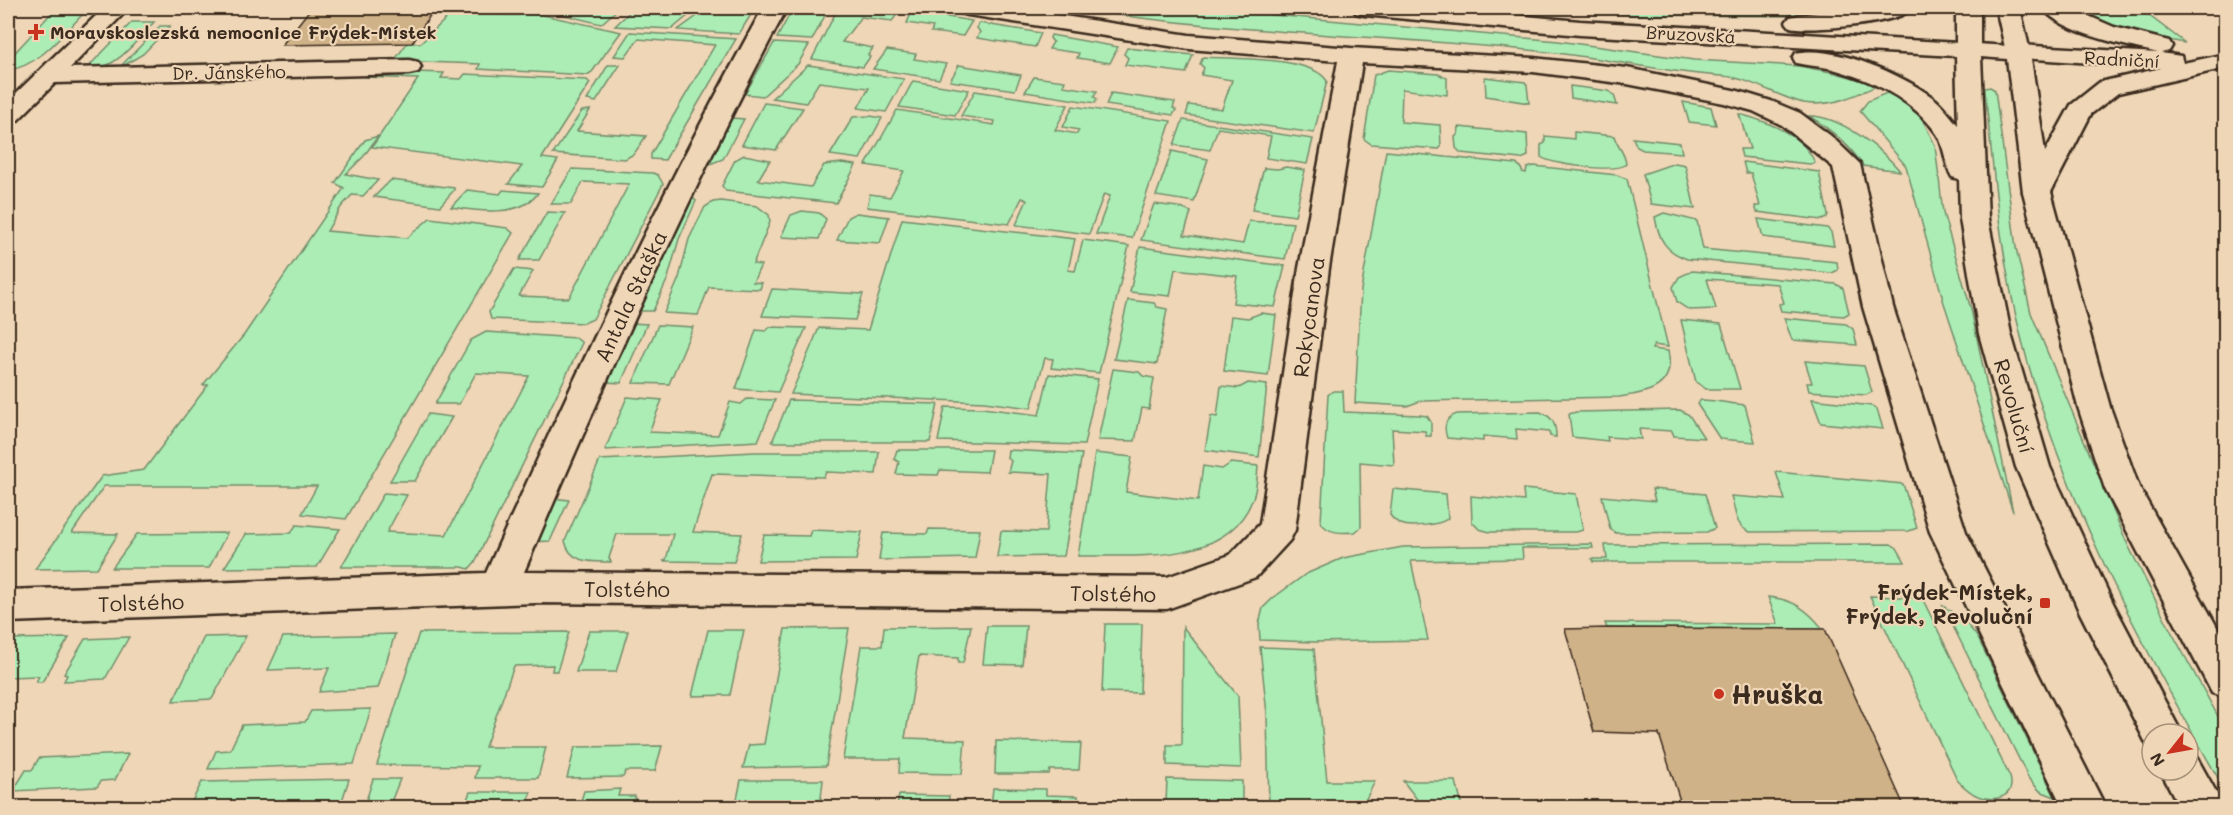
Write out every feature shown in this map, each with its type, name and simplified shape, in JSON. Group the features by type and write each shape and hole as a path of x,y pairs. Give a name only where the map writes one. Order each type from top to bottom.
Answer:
{"street":[{"path":"8,115 117,8"},
{"name":"Antala Staška","path":"498,589 614,329 689,172 775,8"},
{"path":"968,8 1189,42 1351,55 1533,65 1627,76 1729,96 1762,106 1791,119 1822,142 1846,164 1878,307 1948,532 2085,807"},
{"name":"Bruzovská","path":"1364,8 1580,28 2018,52"},
{"path":"1580,28 1827,22 1882,14 1900,8"},
{"name":"Revoluční","path":"1968,8 1974,219 1995,333 2033,467 2098,611 2156,722"},
{"path":"2008,8 2026,98 2037,192 2094,407 2122,489 2226,681"},
{"path":"2055,8 2071,20 2105,33 2224,61"},
{"path":"1580,28 1836,62 1891,82 1928,106 1952,134 1974,219"},
{"name":"Radniční","path":"2018,52 2175,62 2224,61"},
{"name":"Rokycanova","path":"1243,566 1277,530 1314,268 1351,55"},
{"path":"2037,192 2080,110 2109,87 2224,61"},
{"name":"Dr. Jánského","path":"49,76 409,67"},
{"name":"Tolstého","path":"8,606 547,588 1167,594 1243,566"},
{"path":"2188,782 2204,807"}],"green space":[{"path":"56,8 89,8 42,55 20,67 8,70 8,60"},
{"path":"457,8 471,8 465,14 519,15 525,11 621,32 592,72 587,75 478,69 480,64 394,61 407,43 421,43"},
{"path":"557,8 619,8 601,24 552,12"},
{"path":"634,8 696,9 672,29 615,26"},
{"path":"713,8 755,8 739,34 678,30 704,11"},
{"path":"793,8 829,8 812,40 777,38"},
{"path":"838,8 901,9 892,21 861,17 842,42 873,48 863,67 812,59"},
{"path":"1072,8 1199,8 1558,41 1694,60 1799,66 1879,85 1843,100 1814,104 1804,103 1733,78 1570,55 1488,46 1250,29 1131,17"},
{"path":"1538,8 1881,8 1861,13 1826,16 1634,15"},
{"path":"2066,8 2139,8 2185,43 2113,30"},
{"path":"911,11 972,21 963,36 931,32 933,27 907,23 910,16 907,13"},
{"path":"132,22 154,22 118,59 101,68 91,69 91,64"},
{"path":"979,23 1041,33 1035,47 977,38 980,32 977,28"},
{"path":"160,26 170,26 143,54 118,69"},
{"path":"630,32 736,39 665,160 651,159 651,154 715,45 638,39 625,57 614,56"},
{"path":"1051,35 1118,47 1110,63 1077,58 1079,53 1049,49 1053,42"},
{"path":"774,43 809,45 798,64 763,96 745,94"},
{"path":"1127,48 1193,55 1186,73 1125,65 1128,58 1124,54"},
{"path":"887,50 916,54 914,59 946,64 939,79 873,69"},
{"path":"1203,57 1270,60 1305,67 1319,73 1327,81 1314,133 1186,115 1189,105 1222,109 1232,80 1201,75 1204,68 1200,64"},
{"path":"608,65 620,65 596,102 587,100"},
{"path":"808,65 904,79 886,112 858,108 869,88 819,82 806,103 772,98"},
{"path":"959,65 1021,75 1015,90 950,81"},
{"path":"1388,70 1438,74 1447,78 1447,95 1402,89 1401,122 1440,125 1441,147 1439,149 1371,144 1364,139 1374,75"},
{"path":"444,73 441,78 461,79 465,74 587,80 590,83 542,158 558,160 542,187 508,184 522,166 372,147 418,79 366,77 371,74"},
{"path":"1034,77 1065,81 1063,86 1097,91 1094,97 1097,99 1095,103 1025,92"},
{"path":"1485,77 1525,82 1529,103 1486,96"},
{"path":"913,81 969,90 955,115 899,107"},
{"path":"1570,86 1609,91 1614,95 1617,105 1571,98"},
{"path":"1990,87 1995,90 2016,248 2031,313 2126,541 2171,631 2225,729 2225,790 2200,746 2200,722 2186,722 2131,619 2076,501 2053,441 2016,316 2005,260 1985,88"},
{"path":"975,91 1068,105 1055,130 1077,134 1079,130 1063,127 1073,106 1171,121 1132,238 1096,234 1110,196 1104,194 1089,234 1016,225 1027,200 1022,198 1009,224 867,207 870,194 890,197 904,171 866,165 897,110 994,125 995,121 961,116"},
{"path":"1889,92 1906,101 1919,113 1935,145 1943,213 1971,309 2013,512 1944,303 1906,166 1860,111 1868,101"},
{"path":"1111,93 1175,102 1173,108 1176,110 1173,115 1106,105"},
{"path":"1683,102 1711,107 1716,125 1689,122"},
{"path":"764,103 803,108 776,150 742,145"},
{"path":"590,110 577,131 646,136 634,154 625,159 553,154 582,111"},
{"path":"1739,114 1772,125 1793,137 1810,153 1815,163 1742,157 1740,149 1750,149"},
{"path":"1809,116 1821,117 1846,127 1871,144 1900,171 1863,166 1839,138"},
{"path":"853,117 882,118 860,159 830,155"},
{"path":"731,118 744,119 723,159 707,165"},
{"path":"1183,120 1313,139 1307,164 1266,158 1271,136 1218,128 1210,150 1174,145"},
{"path":"1459,127 1527,134 1528,156 1521,159 1461,153 1456,148 1455,137 1458,135"},
{"path":"1574,132 1614,136 1626,164 1610,168 1584,167 1558,163 1541,157 1541,145 1545,143 1545,136 1574,139"},
{"path":"378,136 364,156 346,174 378,180 363,196 352,195 341,207 327,231 407,238 430,218 507,228 513,233 346,519 302,514 317,486 104,486 72,533 118,534 97,568 35,569 102,476 144,470 208,385 203,385 244,335 344,188 335,183 365,140"},
{"path":"1633,138 1680,143 1682,153 1643,150 1637,147"},
{"path":"1172,151 1208,159 1194,202 1156,196"},
{"path":"1386,151 1516,164 1521,167 1522,172 1526,173 1527,168 1534,166 1617,175 1627,179 1668,347 1654,345 1652,349 1668,351 1668,373 1664,381 1649,390 1619,397 1420,401 1407,406 1355,403 1361,290"},
{"path":"744,155 770,160 758,180 811,187 824,165 842,163 856,165 836,203 726,191 722,186 735,160"},
{"path":"1743,162 1819,172 1827,218 1822,220 1757,212 1755,206 1760,206 1751,173 1746,173"},
{"path":"1675,163 1685,165 1695,209 1651,204 1643,174"},
{"path":"1286,167 1305,170 1295,216 1252,210 1264,168"},
{"path":"572,169 653,173 658,175 663,184 593,319 584,323 491,319 489,312 514,269 533,271 519,296 569,298 629,184 583,182 571,204 551,204"},
{"path":"391,180 454,188 454,190 440,206 374,197"},
{"path":"467,190 500,194 503,190 538,193 521,206 498,211 451,207"},
{"path":"691,196 696,201 679,239 668,278 653,311 637,311"},
{"path":"713,202 757,206 769,215 770,222 753,264 761,265 753,282 762,283 760,289 709,287 698,315 664,313 679,278 689,239 705,207"},
{"path":"1154,204 1178,207 1191,212 1184,235 1243,244 1249,221 1293,223 1285,259 1141,240"},
{"path":"802,211 819,213 826,219 819,239 781,237 791,215"},
{"path":"547,212 565,213 539,260 519,260"},
{"path":"856,213 889,217 880,243 837,240 848,217"},
{"path":"1664,213 1697,221 1703,249 1837,262 1838,270 1832,273 1687,259 1668,248 1661,238 1655,217"},
{"path":"902,219 1075,239 1068,270 1075,271 1083,240 1129,246 1099,373 1051,368 1053,359 1045,358 1031,408 984,402 791,394 819,328 868,330"},
{"path":"1758,219 1827,228 1831,232 1834,246 1763,237"},
{"path":"1140,247 1285,266 1275,307 1233,303 1237,276 1175,269 1170,296 1130,292"},
{"path":"1692,271 1836,284 1843,288 1849,313 1844,316 1781,311 1779,304 1784,303 1778,284 1707,279 1716,309 1689,310 1677,302 1673,287 1679,277"},
{"path":"772,289 863,294 855,320 762,316"},
{"path":"1128,300 1154,303 1157,307 1167,309 1157,364 1114,359"},
{"path":"1261,313 1276,315 1268,376 1224,371 1231,316 1248,318"},
{"path":"1784,318 1846,324 1853,329 1857,345 1792,340"},
{"path":"1681,320 1721,324 1740,389 1706,389 1696,382"},
{"path":"631,323 647,324 621,383 605,382"},
{"path":"658,325 693,327 669,384 633,383"},
{"path":"770,327 806,328 778,392 736,389 756,330 766,331"},
{"path":"486,332 576,338 582,343 475,562 469,569 462,567 341,567 384,493 407,495 387,532 446,535 529,376 476,373 459,404 435,404 471,340"},
{"path":"1805,361 1864,366 1872,392 1866,395 1809,391 1807,383 1812,383"},
{"path":"1113,369 1139,372 1143,376 1154,378 1149,409 1142,408 1135,441 1098,440"},
{"path":"1049,374 1098,379 1084,445 938,441 945,407 982,408 1039,415"},
{"path":"1248,383 1267,385 1259,457 1205,450 1211,416 1217,417 1221,386 1239,388"},
{"path":"1333,391 1343,391 1344,412 1419,415 1427,416 1431,422 1431,436 1426,436 1425,431 1392,429 1394,465 1360,462 1361,527 1355,532 1331,531 1321,522 1328,395"},
{"path":"627,397 662,400 649,432 718,435 730,402 741,404 747,399 775,400 758,441 605,450"},
{"path":"1812,399 1872,406 1877,409 1883,429 1821,423"},
{"path":"789,400 938,404 930,442 772,442"},
{"path":"1701,400 1745,405 1755,442 1720,439 1697,404"},
{"path":"1680,410 1689,415 1704,438 1674,436 1672,431 1639,429 1641,439 1607,437 1608,441 1572,437 1569,414 1576,412"},
{"path":"1540,412 1553,422 1556,437 1550,436 1549,432 1516,429 1517,439 1483,436 1483,441 1447,438 1445,426 1448,420 1457,414"},
{"path":"428,414 452,417 415,481 390,481"},
{"path":"897,450 991,450 987,472 940,470 938,475 896,474 899,462 894,459"},
{"path":"1008,450 1082,454 1064,556 997,557 1001,531 1046,532 1051,474 1008,472 1011,461 1007,458"},
{"path":"755,452 879,452 876,474 826,472 824,477 712,474 693,532 742,534 734,562 663,561 666,560 673,534 617,534 609,558 611,562 583,560 577,558 568,549 565,541 600,460"},
{"path":"1095,453 1132,457 1126,492 1198,501 1203,466 1222,469 1231,463 1258,466 1253,498 1241,520 1224,536 1202,546 1152,555 1078,556"},
{"path":"1776,472 1903,484 1917,528 1909,531 1750,532 1738,522 1731,496 1785,500"},
{"path":"1393,489 1446,494 1448,518 1426,525 1411,526 1399,523 1390,515"},
{"path":"1523,489 1576,494 1583,530 1576,532 1490,532 1479,529 1472,522 1471,496 1524,501"},
{"path":"1652,489 1705,494 1715,528 1707,532 1616,533 1610,529 1602,496 1655,501"},
{"path":"551,498 569,500 550,541 532,542"},
{"path":"296,525 340,529 317,567 224,568 246,534 291,533"},
{"path":"929,529 980,530 975,558 879,560 883,533 927,534"},
{"path":"811,530 862,532 856,560 758,561 764,535 809,536"},
{"path":"227,533 209,568 112,568 137,534"},
{"path":"1592,544 1593,548 1522,548 1523,559 1411,561 1428,640 1313,642 1260,640 1259,624 1263,608 1273,598 1306,574 1343,558 1403,547"},
{"path":"1891,544 1897,548 1905,562 1593,562 1592,559 1607,559 1605,545"},
{"path":"1870,596 1922,598 2010,777 2010,790 2007,794 1997,798 1984,798 1972,793 1958,781"},
{"path":"1768,597 1785,600 1799,607 1812,616 1823,629 1607,628 1605,623 1778,624"},
{"path":"1943,606 1964,620 1978,638 2055,797 2040,791 2029,779"},
{"path":"1105,624 1142,624 1140,693 1102,692"},
{"path":"971,626 963,663 958,663 958,658 919,656 905,738 965,740 962,774 899,773 900,759 843,759 861,646 882,646 884,627"},
{"path":"987,626 1026,626 1022,665 983,664"},
{"path":"1183,627 1238,696 1241,768 1167,765 1167,745 1182,745"},
{"path":"849,628 826,766 743,768 749,745 764,744 785,629"},
{"path":"708,630 744,630 730,695 692,696"},
{"path":"589,631 628,631 616,672 576,672"},
{"path":"569,632 557,671 552,671 553,665 514,666 485,747 546,747 538,778 475,778 478,766 377,765 419,633"},
{"path":"395,634 378,688 319,692 329,668 268,670 283,637"},
{"path":"246,636 212,699 173,701 204,637"},
{"path":"129,637 105,679 64,681 67,675 64,674 85,639"},
{"path":"69,638 42,682 36,682 39,676 8,677 8,639"},
{"path":"1260,647 1314,649 1327,781 1375,781 1362,807 1269,807 1267,714"},
{"path":"371,709 354,764 208,769 216,751 230,750 242,725 305,722 311,711"},
{"path":"996,741 1081,743 1079,770 1050,770 1049,774 995,774"},
{"path":"662,746 655,771 626,771 623,777 567,778 575,747"},
{"path":"128,754 115,780 101,781 97,787 13,791 26,770 32,770 39,758"},
{"path":"349,779 340,807 189,807 202,782"},
{"path":"373,779 400,779 389,807 364,807"},
{"path":"1167,779 1242,781 1242,807 1174,807 1173,804 1166,804"},
{"path":"741,780 823,780 820,807 743,807 743,805 736,804"},
{"path":"1403,781 1456,781 1462,807 1423,807"},
{"path":"993,788 1046,789 1046,795 1078,796 1078,807 991,807"},
{"path":"620,789 618,796 635,796 635,800 648,800 646,807 579,807 584,791"},
{"path":"470,792 531,792 525,807 464,807"},
{"path":"899,795 949,796 948,807 897,807"}],"building":[{"path":"311,8 435,8 412,43 282,45"},
{"name":"Hruška","path":"1565,629 1825,629 1904,806 1682,807 1659,734 1594,732"}],"place":[{"name":"Moravskoslezská nemocnice Frýdek-Místek","path":"36,32"},
{"name":"Frýdek-Místek, Frýdek, Revoluční","path":"2045,603"},
{"name":"Hruška","path":"1719,694"}]}
